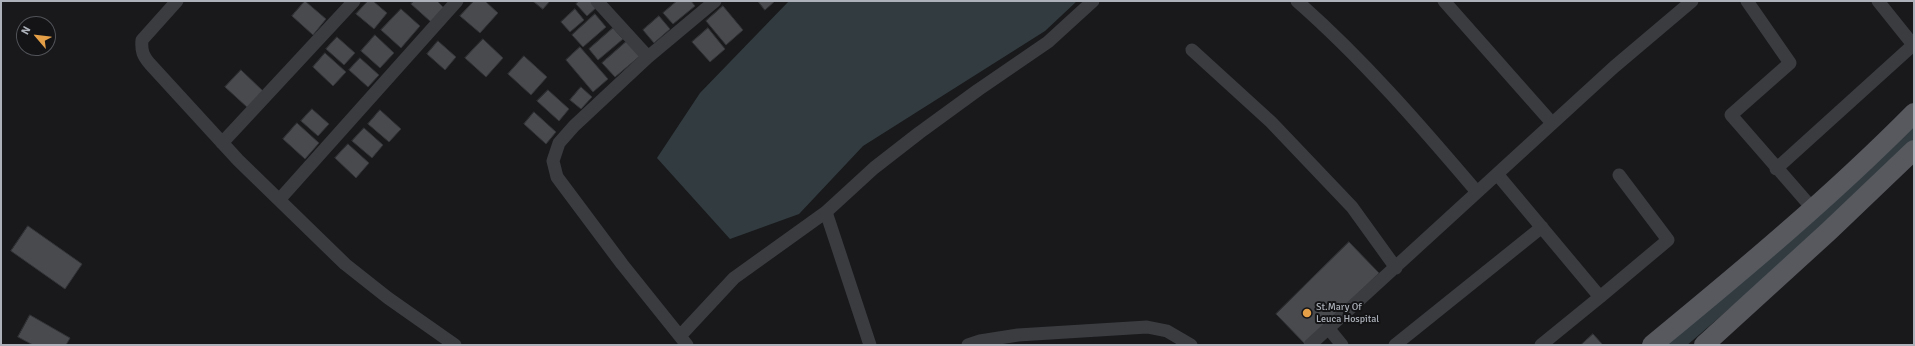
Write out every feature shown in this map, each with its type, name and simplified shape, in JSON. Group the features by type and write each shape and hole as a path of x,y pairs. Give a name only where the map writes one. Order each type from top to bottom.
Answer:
{"main road":[{"path":"1652,345 1743,270 1881,146 1914,113"},
{"path":"1704,345 1829,231 1914,150"}],"street":[{"path":"177,1 142,40 141,49 143,56 222,142 345,264 388,298 455,345"},
{"path":"222,142 354,1"},
{"path":"279,200 457,1"},
{"path":"597,1 648,57"},
{"path":"715,1 648,57 574,126 559,143 553,161 557,177 622,264 683,341 734,278 826,212 874,168 978,90 1048,42 1093,1"},
{"path":"1297,1 1332,32 1396,98 1477,192"},
{"path":"1444,1 1552,123"},
{"path":"1310,345 1330,329 1614,67 1692,1"},
{"path":"1747,1 1790,63 1731,115 1776,169 1812,208"},
{"path":"1776,169 1914,46 1878,1"},
{"path":"1192,50 1271,122 1347,202 1396,268"},
{"path":"1497,174 1600,297"},
{"path":"1541,345 1668,240 1619,175"},
{"path":"826,212 870,345"},
{"path":"1395,345 1542,227"},
{"path":"968,345 980,340 1020,340 1147,327 1167,331 1191,345"},
{"path":"1330,329 1342,345"}],"shaded area":[{"path":"789,1 1077,1 1045,31 863,146 799,214 730,239 657,158 700,93"}],"building":[{"path":"305,1 326,19 313,35 292,16"},
{"path":"368,1 373,1 387,13 374,29 356,14"},
{"path":"414,1 437,1 444,8 431,22 411,4"},
{"path":"474,1 485,1 498,13 480,33 460,16"},
{"path":"533,1 550,1 543,9"},
{"path":"579,1 591,1 597,7 587,16 576,4"},
{"path":"677,1 691,1 695,6 673,24 663,13"},
{"path":"758,1 775,1 765,10"},
{"path":"723,6 743,30 726,45 706,21"},
{"path":"401,9 420,26 401,48 381,30"},
{"path":"575,9 584,20 570,32 561,22"},
{"path":"595,14 606,27 583,47 572,35"},
{"path":"659,16 670,29 654,43 643,30"},
{"path":"613,28 623,39 598,60 589,49"},
{"path":"708,28 725,49 710,62 692,42"},
{"path":"375,35 394,53 380,68 361,51"},
{"path":"337,37 355,53 344,65 326,49"},
{"path":"483,39 503,58 486,77 465,58"},
{"path":"438,41 456,57 445,70 427,54"},
{"path":"627,41 640,56 615,77 602,63"},
{"path":"580,47 608,79 593,92 566,60"},
{"path":"325,53 346,72 333,86 313,67"},
{"path":"524,56 547,77 531,95 508,74"},
{"path":"360,58 379,75 368,87 349,70"},
{"path":"241,70 263,91 248,108 225,87"},
{"path":"581,87 592,97 581,109 570,100"},
{"path":"548,90 569,109 559,121 537,101"},
{"path":"312,109 329,124 318,136 301,121"},
{"path":"380,110 401,129 389,142 368,124"},
{"path":"534,112 556,132 546,144 524,124"},
{"path":"297,123 319,143 305,159 283,139"},
{"path":"364,128 383,145 372,158 352,141"},
{"path":"348,144 369,163 356,178 335,158"},
{"path":"28,226 82,264 65,289 11,251"},
{"path":"1349,242 1379,273 1306,345 1276,314"},
{"path":"30,315 70,338 66,345 33,345 18,337"},
{"path":"1593,334 1603,345 1581,345"}],"waterway":[{"path":"1675,345 1849,195 1914,131"}],"place":[{"name":"St.Mary Of Leuca Hospital","path":"1307,313"}]}
